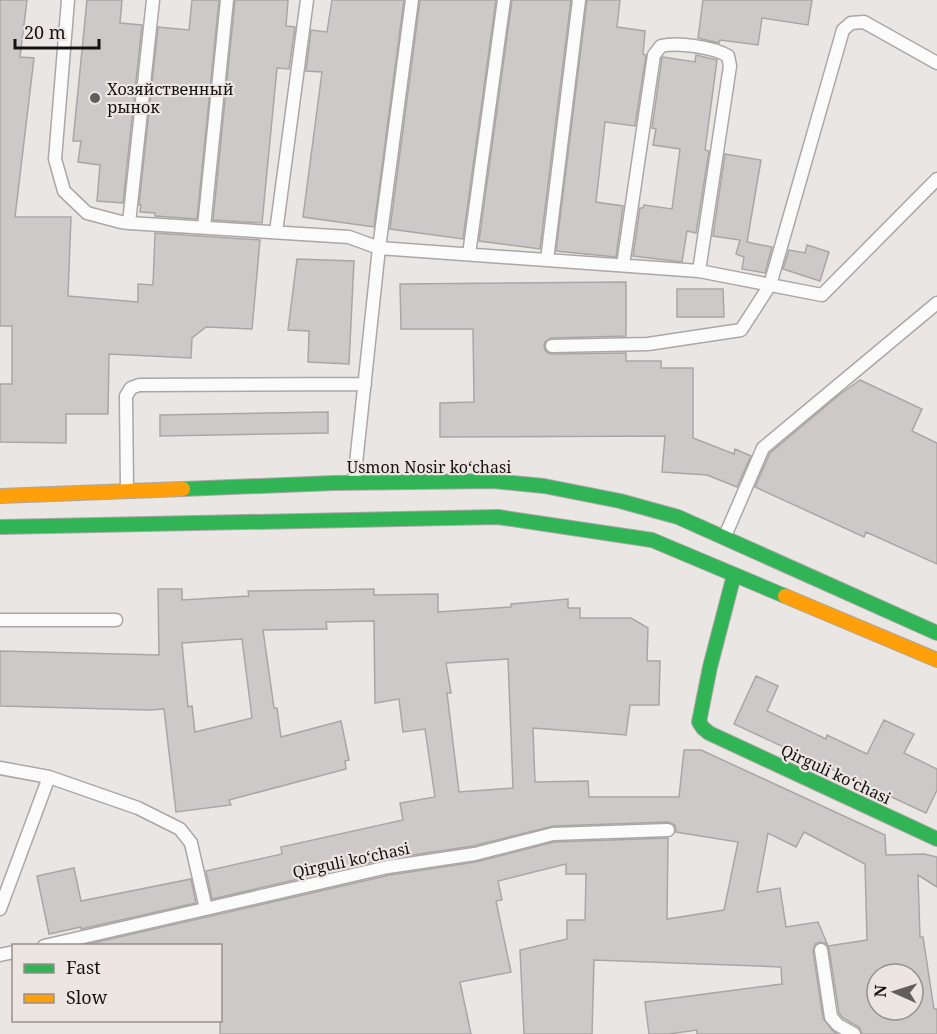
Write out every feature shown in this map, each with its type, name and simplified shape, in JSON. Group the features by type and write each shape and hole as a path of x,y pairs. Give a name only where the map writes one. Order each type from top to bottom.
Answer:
{"main road":[{"name":"Usmon Nosir ko‘chasi","path":"0,496 354,483 493,481 544,486 620,501 678,517 937,633"},
{"path":"0,527 498,517 652,540 937,660"},
{"name":"Qirguli koʻchasi","path":"734,575 710,666 699,722 702,728 937,839"}],"lane":[{"path":"68,0 55,159 64,191 87,213 121,222 349,237 379,248 699,271 822,295 937,179"},
{"path":"129,223 153,0"},
{"path":"204,227 227,0"},
{"path":"276,232 307,0"},
{"path":"354,483 379,248 412,0"},
{"path":"469,254 504,0"},
{"path":"547,260 579,0"},
{"path":"552,346 648,344 741,330 770,285 843,30 851,23 864,22 937,63"},
{"path":"623,265 654,55 661,46 673,43 719,51 728,56 730,66 699,271"},
{"path":"724,538 763,448 937,303"},
{"path":"126,491 126,396 131,388 139,385 365,384"},
{"path":"0,620 116,620"},
{"path":"0,768 49,777 138,808 180,829 191,843 206,909"},
{"path":"0,909 49,777"},
{"name":"Qirguli koʻchasi","path":"48,944 388,867 475,854 553,834 668,830"},
{"path":"821,950 831,1017 838,1025 854,1034"}],"building":[{"path":"0,0 27,0 20,57 34,58 15,217 71,217 68,296 138,302 138,284 153,285 155,233 260,240 252,329 206,327 192,338 191,358 109,354 108,414 66,414 66,443 0,442 0,384 12,384 12,326 0,326"},
{"path":"87,0 122,0 120,23 142,25 123,203 97,201 100,165 78,162 81,141 73,141"},
{"path":"192,0 219,0 197,219 155,216 155,213 140,212 141,205 139,205 158,27 189,30"},
{"path":"235,0 288,0 286,26 295,27 289,69 277,68 262,223 213,220"},
{"path":"332,0 404,0 374,227 303,217 322,72 306,71 311,30 327,32"},
{"path":"420,0 496,0 463,239 390,229"},
{"path":"512,0 571,0 540,249 479,241"},
{"path":"587,0 620,0 617,27 645,31 643,54 646,55 635,126 605,122 596,202 623,206 616,257 556,251"},
{"path":"703,0 812,0 808,25 762,18 758,45 720,40 719,43 698,38"},
{"path":"696,55 717,60 705,150 709,151 696,233 687,231 682,262 633,256 640,208 644,205 672,209 680,149 653,145 656,129 652,128 662,58 695,62"},
{"path":"725,154 761,160 747,242 772,247 765,273 742,269 744,257 736,254 740,240 713,236"},
{"path":"807,245 829,252 820,281 783,269 789,250 805,253"},
{"path":"297,259 354,261 349,364 308,362 309,331 288,330"},
{"path":"626,282 626,336 551,338 545,342 545,350 552,354 626,353 626,361 661,361 661,368 693,368 693,438 734,454 735,449 751,456 737,487 707,475 662,472 665,436 440,437 440,403 474,402 473,329 401,329 400,284"},
{"path":"677,289 723,289 724,317 677,317"},
{"path":"860,380 922,409 912,431 937,443 937,564 866,532 864,537 755,487 770,453"},
{"path":"328,412 328,433 160,436 160,415"},
{"path":"158,589 182,589 182,600 249,596 248,591 374,589 374,595 438,594 438,612 511,607 511,604 568,599 568,608 580,608 580,618 631,618 648,628 647,661 660,661 659,705 630,705 626,735 533,728 535,782 588,781 589,797 679,797 684,750 701,750 885,835 886,855 924,854 937,857 937,887 918,875 920,937 923,937 934,1009 937,1009 937,1034 862,1034 859,1027 843,1018 839,1013 829,949 827,944 820,942 815,944 813,951 823,1018 837,1034 697,1034 697,1030 649,1034 645,1002 782,984 781,967 594,960 592,1034 524,1034 520,950 567,939 567,920 585,920 586,874 566,874 566,864 498,881 502,900 496,901 511,972 460,982 471,1034 220,1034 222,944 88,944 390,875 476,862 554,842 668,838 667,919 724,910 738,842 676,832 675,825 668,822 553,826 473,846 386,859 212,899 206,871 282,854 281,847 403,820 400,803 435,797 425,729 403,732 399,699 375,703 374,621 326,622 327,629 263,630 274,708 277,708 281,737 341,721 349,760 345,761 346,769 229,800 231,805 176,812 164,709 0,706 0,651 159,655","holes":["242,639 252,718 195,732 192,706 188,707 182,643","508,659 513,788 459,792 447,693 451,693 446,663","804,832 865,864 867,940 828,946 818,922 786,927 780,888 757,892 768,833 796,847"]},
{"path":"756,676 778,686 767,711 826,739 827,735 867,754 884,720 914,734 904,753 937,769 937,790 926,813 734,724"},
{"path":"74,868 81,901 191,879 196,903 49,934 37,876"}],"traffic: fast":[{"path":"183,489 334,483 493,481 544,486 620,501 678,517 937,633"},
{"path":"0,527 498,517 652,540 785,596"},
{"path":"734,575 710,667 699,722 703,728 709,733 937,839"}],"traffic: slow":[{"path":"0,496 183,489"},
{"path":"785,596 937,660"}],"place":[{"name":"Хозяйственный рынок","path":"95,98"}]}
